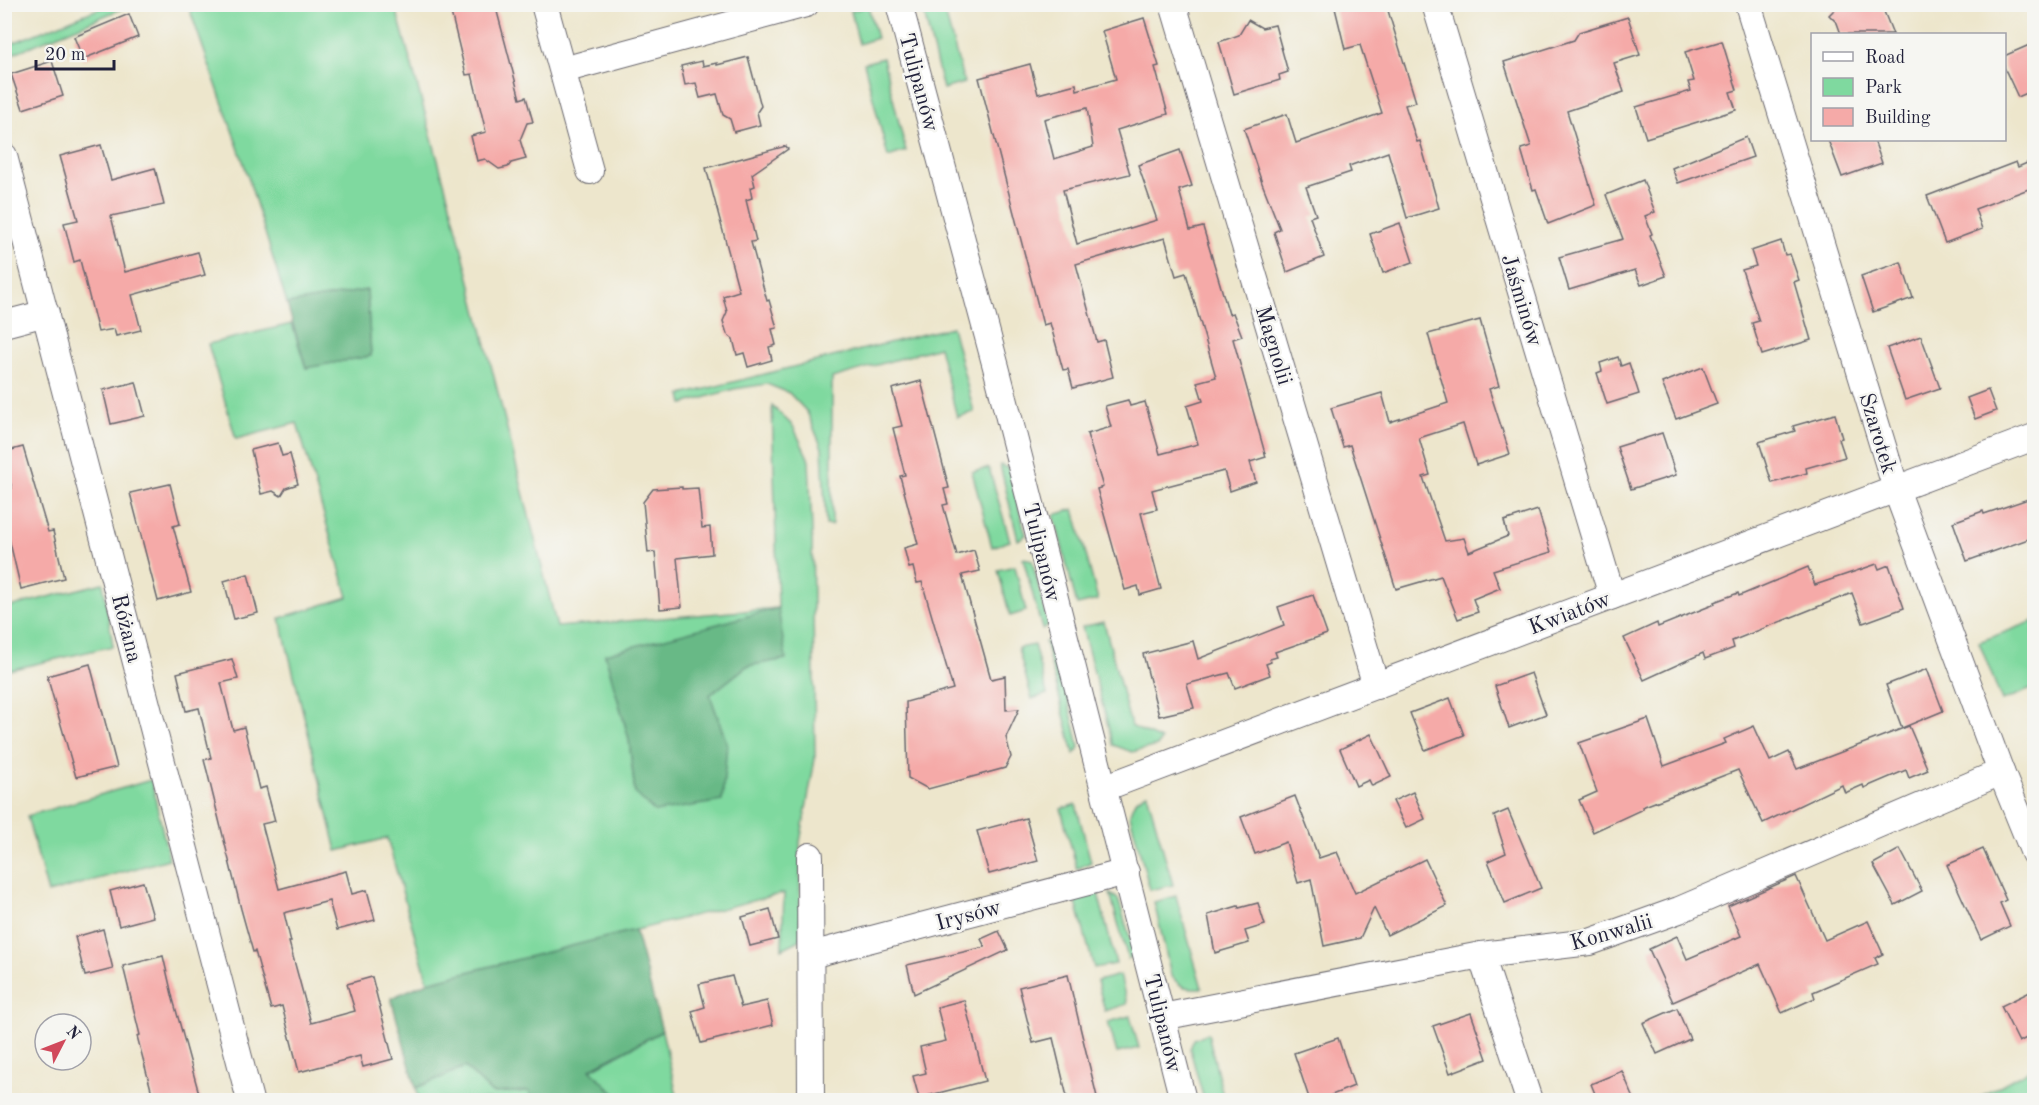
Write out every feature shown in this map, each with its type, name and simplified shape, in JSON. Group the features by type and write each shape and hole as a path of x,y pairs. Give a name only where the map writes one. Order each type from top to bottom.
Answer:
{"street":[{"path":"544,4 590,171"},
{"path":"563,70 806,4"},
{"name":"Tulipanów","path":"899,4 983,315 1183,1101"},
{"name":"Magnolii","path":"1173,4 1376,686"},
{"name":"Jaśminów","path":"1435,4 1612,596"},
{"name":"Szarotek","path":"1748,4 1896,489 2001,772 2034,853"},
{"name":"Różana","path":"4,156 250,1101"},
{"path":"4,324 46,313"},
{"name":"Kwiatów","path":"1104,788 2034,437"},
{"name":"Konwalii","path":"1162,1017 1481,955 1590,942 1679,910 2001,772"},
{"path":"810,855 812,1101"},
{"name":"Irysów","path":"811,955 1126,872"},
{"path":"1481,955 1529,1101"}],"green space":[{"path":"108,5 131,5 5,57 5,46"},
{"path":"188,5 395,5 454,218 557,627 778,608 772,406 793,426 809,460 812,530 815,759 800,842 800,940 782,949 784,893 428,982 387,838 337,851 280,618 348,597 297,423 236,439 208,344 292,324 306,368 371,356 367,291 287,304 244,164","holes":["605,654 786,659 747,666 710,695 727,744 635,793 629,739"]},
{"path":"922,5 943,5 964,83 943,89"},
{"path":"868,6 877,38 859,44 851,11"},
{"path":"883,58 906,151 888,157 864,63"},
{"path":"367,290 371,356 306,368 287,304"},
{"path":"952,327 974,412 957,417 939,347 832,378 832,525 826,525 822,448 807,412 789,393 767,384 734,389 683,404 681,395"},
{"path":"1000,465 1008,468 1026,535 1018,540"},
{"path":"989,468 1010,541 992,547 972,472"},
{"path":"1074,509 1098,600 1077,605 1054,515"},
{"path":"1023,558 1032,560 1048,625 1042,629"},
{"path":"1015,566 1026,611 1010,616 998,570"},
{"path":"103,583 113,646 5,671 5,608"},
{"path":"778,608 786,659 747,666 710,695 727,744 722,801 655,812 635,793 629,739 605,654"},
{"path":"2034,621 2034,688 2002,701 1979,642"},
{"path":"1104,622 1131,726 1161,740 1157,746 1132,752 1113,745 1082,627"},
{"path":"1054,640 1079,746 1074,754 1045,642"},
{"path":"1034,645 1047,694 1032,699 1018,648"},
{"path":"151,780 169,859 48,893 27,816"},
{"path":"1147,793 1173,885 1150,890 1130,815 1135,802"},
{"path":"1076,804 1091,862 1077,869 1061,809"},
{"path":"1098,893 1116,964 1094,968 1075,899"},
{"path":"1110,894 1118,899 1135,954 1128,959"},
{"path":"1176,896 1202,988 1184,987 1171,975 1154,902"},
{"path":"635,930 662,1031 590,1069 621,1100 533,1100 529,1091 492,1093 465,1067 416,1088 391,998 428,982"},
{"path":"1120,975 1127,1004 1105,1011 1097,981"},
{"path":"1130,1016 1139,1048 1117,1053 1108,1022"},
{"path":"662,1031 678,1100 621,1100 590,1070"},
{"path":"1208,1033 1224,1100 1204,1100 1190,1049 1194,1039"},
{"path":"465,1067 492,1093 529,1091 533,1100 419,1100 416,1088"},
{"path":"2034,1067 2034,1100 1980,1100 1978,1098"}],"building":[{"path":"449,4 495,4 520,99 526,97 533,122 527,123 520,140 526,159 511,163 508,167 499,169 485,159 477,161 471,136 486,132 472,74 466,75"},
{"path":"1334,4 1386,4 1416,102 1405,105 1417,142 1420,141 1439,208 1407,218 1388,152 1349,166 1351,172 1306,187 1316,215 1310,217 1324,257 1287,272 1274,232 1280,229 1244,129 1287,114 1296,143 1382,113 1360,45 1345,49"},
{"path":"1840,4 1881,4 1893,33 1841,33 1837,23 1829,15"},
{"path":"129,14 138,37 83,59 74,37"},
{"path":"1628,17 1640,55 1614,63 1624,92 1567,111 1596,205 1548,224 1536,189 1533,190 1521,149 1531,146 1504,62 1574,40 1579,32"},
{"path":"1144,18 1159,66 1155,67 1168,114 1117,130 1130,174 1063,190 1077,244 1157,220 1138,165 1180,150 1192,186 1179,190 1190,230 1203,227 1229,314 1233,313 1242,336 1233,339 1266,457 1250,462 1256,482 1230,491 1224,471 1152,490 1157,509 1141,513 1161,589 1140,595 1138,586 1125,590 1097,489 1103,487 1087,434 1111,427 1105,406 1128,400 1130,406 1145,402 1160,454 1198,444 1187,406 1203,401 1197,382 1216,377 1186,273 1176,276 1165,238 1076,264 1097,342 1104,340 1113,377 1073,388 1068,369 1063,370 1050,323 1043,325 979,78 1030,64 1038,94 1076,84 1077,90 1116,79 1102,31","holes":["1087,108 1093,147 1054,159 1044,119"]},
{"path":"1248,20 1262,28 1275,25 1288,72 1279,75 1280,80 1234,94 1219,42 1239,35"},
{"path":"1722,41 1737,90 1730,92 1736,110 1646,138 1636,107 1691,91 1688,82 1694,81 1685,52"},
{"path":"2034,43 2034,90 2018,97 2006,71 2006,55"},
{"path":"748,57 761,106 757,112 760,125 734,132 730,119 723,115 717,94 700,98 696,83 685,85 681,66 702,61 703,66 717,63 717,65"},
{"path":"52,61 63,96 23,109 11,74"},
{"path":"1746,137 1753,157 1678,183 1672,168"},
{"path":"1828,141 1874,141 1882,163 1842,177"},
{"path":"101,145 111,180 155,168 164,205 111,216 125,272 198,252 205,275 132,295 141,330 116,336 114,329 98,332 80,260 74,262 64,223 78,220 60,156"},
{"path":"786,146 788,149 752,174 755,186 750,188 752,198 746,200 756,241 751,242 777,328 772,329 776,345 769,347 772,360 748,367 744,353 737,355 733,339 727,334 723,321 727,312 723,296 739,291 706,168"},
{"path":"2034,160 2034,187 1975,209 1982,229 1945,243 1927,196 2016,162 2018,167"},
{"path":"1643,180 1655,212 1645,216 1666,276 1641,285 1635,270 1569,290 1559,257 1623,239 1606,195"},
{"path":"1400,223 1413,262 1383,273 1370,234"},
{"path":"1781,241 1785,255 1790,254 1799,280 1794,282 1811,340 1762,355 1752,323 1759,321 1742,270 1756,266 1751,251"},
{"path":"1901,262 1913,298 1873,312 1861,276"},
{"path":"1480,320 1499,386 1489,389 1510,454 1476,465 1463,424 1419,438 1430,475 1423,477 1445,541 1464,538 1469,552 1508,536 1504,521 1538,510 1551,552 1493,570 1500,588 1473,599 1478,612 1458,619 1441,576 1396,589 1350,445 1343,447 1331,408 1382,393 1390,422 1448,403 1428,334"},
{"path":"1921,336 1940,388 1905,400 1887,348"},
{"path":"1618,357 1621,366 1629,363 1639,394 1607,404 1597,373 1602,371 1600,363"},
{"path":"1703,367 1717,404 1676,419 1662,383"},
{"path":"921,381 949,488 944,489 948,504 943,505 957,555 974,550 980,571 962,575 991,679 1005,676 1006,710 1019,709 1006,737 1011,757 1005,768 928,789 908,778 906,702 953,689 922,582 917,583 913,567 909,568 904,548 918,544 900,476 905,475 893,428 902,426 892,389"},
{"path":"136,382 145,416 111,424 103,390"},
{"path":"1988,390 1996,411 1975,419 1967,398"},
{"path":"1835,414 1845,457 1806,468 1807,473 1772,483 1759,442 1795,431 1793,426"},
{"path":"1662,433 1676,475 1631,489 1617,447"},
{"path":"278,443 282,456 290,454 298,484 286,488 281,496 273,491 261,494 251,450"},
{"path":"23,447 48,532 53,531 64,578 21,589 4,517 4,490 12,488 4,463 4,452"},
{"path":"170,484 180,524 173,526 191,592 158,601 130,493"},
{"path":"682,487 682,489 698,488 702,528 710,527 712,554 677,558 682,607 660,609 655,552 648,553 643,502 653,489"},
{"path":"2034,497 2034,537 1967,561 1953,522"},
{"path":"1877,564 1879,569 1889,565 1904,608 1863,623 1852,593 1732,641 1734,648 1705,659 1703,653 1644,680 1624,638 1657,623 1658,627 1738,593 1739,596 1808,567 1815,585"},
{"path":"248,574 258,613 234,619 224,581"},
{"path":"1313,595 1327,634 1275,652 1277,657 1270,659 1271,662 1266,664 1270,675 1235,688 1229,673 1187,684 1194,708 1159,716 1143,654 1193,641 1198,659 1284,625 1278,607"},
{"path":"232,659 238,679 221,683 233,730 244,727 259,789 266,787 275,821 262,824 279,889 346,871 352,894 367,890 375,920 337,930 329,901 284,913 291,942 289,942 311,1023 355,1011 347,984 372,977 393,1059 363,1067 360,1056 299,1072 282,1006 271,1009 241,909 204,760 211,758 199,708 186,711 177,673"},
{"path":"90,664 117,767 76,777 47,676"},
{"path":"1927,669 1943,711 1902,728 1886,685"},
{"path":"1531,673 1546,714 1509,728 1495,686"},
{"path":"1450,698 1464,735 1425,750 1410,713"},
{"path":"1648,719 1664,766 1726,743 1724,739 1754,726 1770,761 1789,752 1797,769 1909,726 1928,770 1909,778 1906,770 1864,788 1863,785 1845,793 1842,785 1763,823 1738,770 1642,807 1643,809 1593,832 1579,800 1597,792 1579,743"},
{"path":"1371,734 1391,777 1372,786 1369,780 1356,786 1340,749"},
{"path":"1413,792 1425,819 1406,828 1393,801"},
{"path":"1295,796 1319,858 1337,852 1355,893 1425,859 1447,906 1387,935 1374,908 1360,938 1324,946 1311,879 1298,883 1286,842 1255,854 1241,817"},
{"path":"1508,810 1541,888 1505,903 1488,861 1506,853 1494,816"},
{"path":"1026,818 1038,861 989,874 977,831"},
{"path":"1900,849 1922,891 1895,905 1873,864"},
{"path":"1983,849 2006,900 2000,903 2010,926 1981,940 1947,865"},
{"path":"1796,876 1825,940 1868,921 1883,954 1875,958 1878,964 1813,992 1815,998 1782,1013 1760,964 1673,1002 1649,949 1677,936 1687,959 1741,936 1728,906"},
{"path":"143,882 153,917 119,926 110,891"},
{"path":"1258,903 1265,925 1245,931 1249,943 1215,953 1208,915"},
{"path":"770,909 778,939 750,946 742,917"},
{"path":"103,929 113,969 85,976 75,937"},
{"path":"999,931 1008,950 914,994 907,965 985,947 981,939"},
{"path":"163,956 201,1101 154,1101 137,1036 140,1035 123,966"},
{"path":"1068,975 1098,1101 1068,1101 1053,1038 1033,1043 1019,987"},
{"path":"732,976 741,1007 767,1001 773,1025 701,1043 692,1011 705,1007 699,984"},
{"path":"2034,990 2034,1034 2019,1042 2001,1006"},
{"path":"964,1000 985,1081 919,1098 913,1076 926,1073 920,1047 946,1041 937,1007"},
{"path":"1677,1008 1690,1039 1657,1054 1643,1023"},
{"path":"1471,1013 1487,1059 1450,1073 1433,1026"},
{"path":"1338,1038 1354,1086 1317,1101 1310,1101 1294,1053"},
{"path":"1622,1071 1635,1101 1598,1101 1591,1084"}]}
